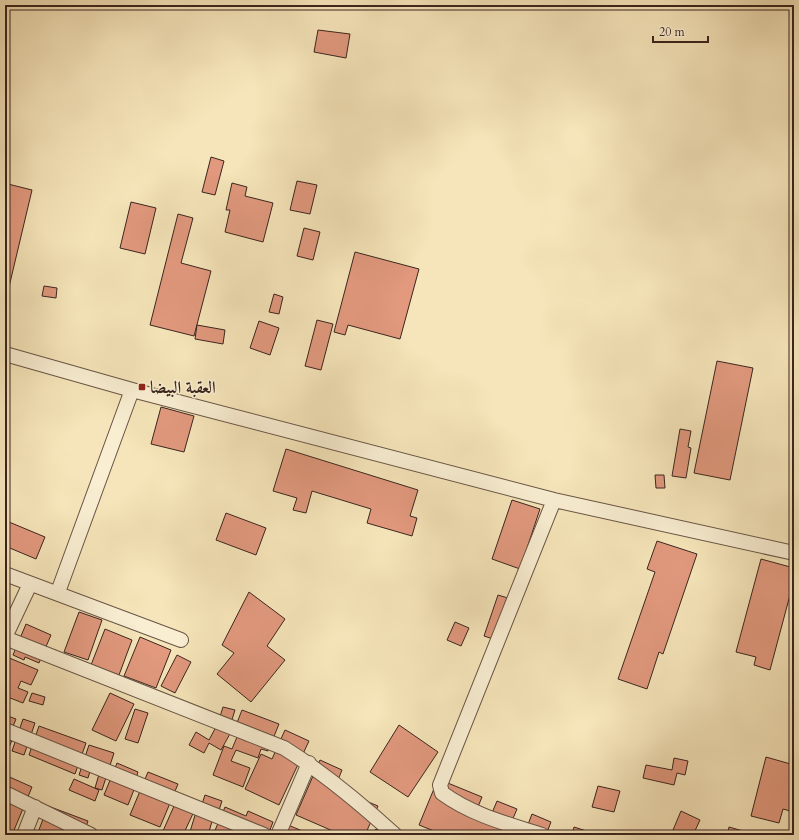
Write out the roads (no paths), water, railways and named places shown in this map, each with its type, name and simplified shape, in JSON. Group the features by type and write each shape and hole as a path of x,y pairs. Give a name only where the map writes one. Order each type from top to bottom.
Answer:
{"street":[{"path":"5,354 132,390 554,500 794,553"},
{"path":"58,592 132,390"},
{"path":"542,835 512,830 453,801 442,793 440,785 554,500"},
{"path":"5,574 30,584 58,592 181,640"},
{"path":"30,584 5,637 284,748 309,763 395,835"},
{"path":"5,730 264,835"},
{"path":"278,835 309,763"},
{"path":"5,793 91,835"},
{"path":"24,835 35,807"}],"place":[{"name":"العقبة البيضا","path":"142,387"}]}
